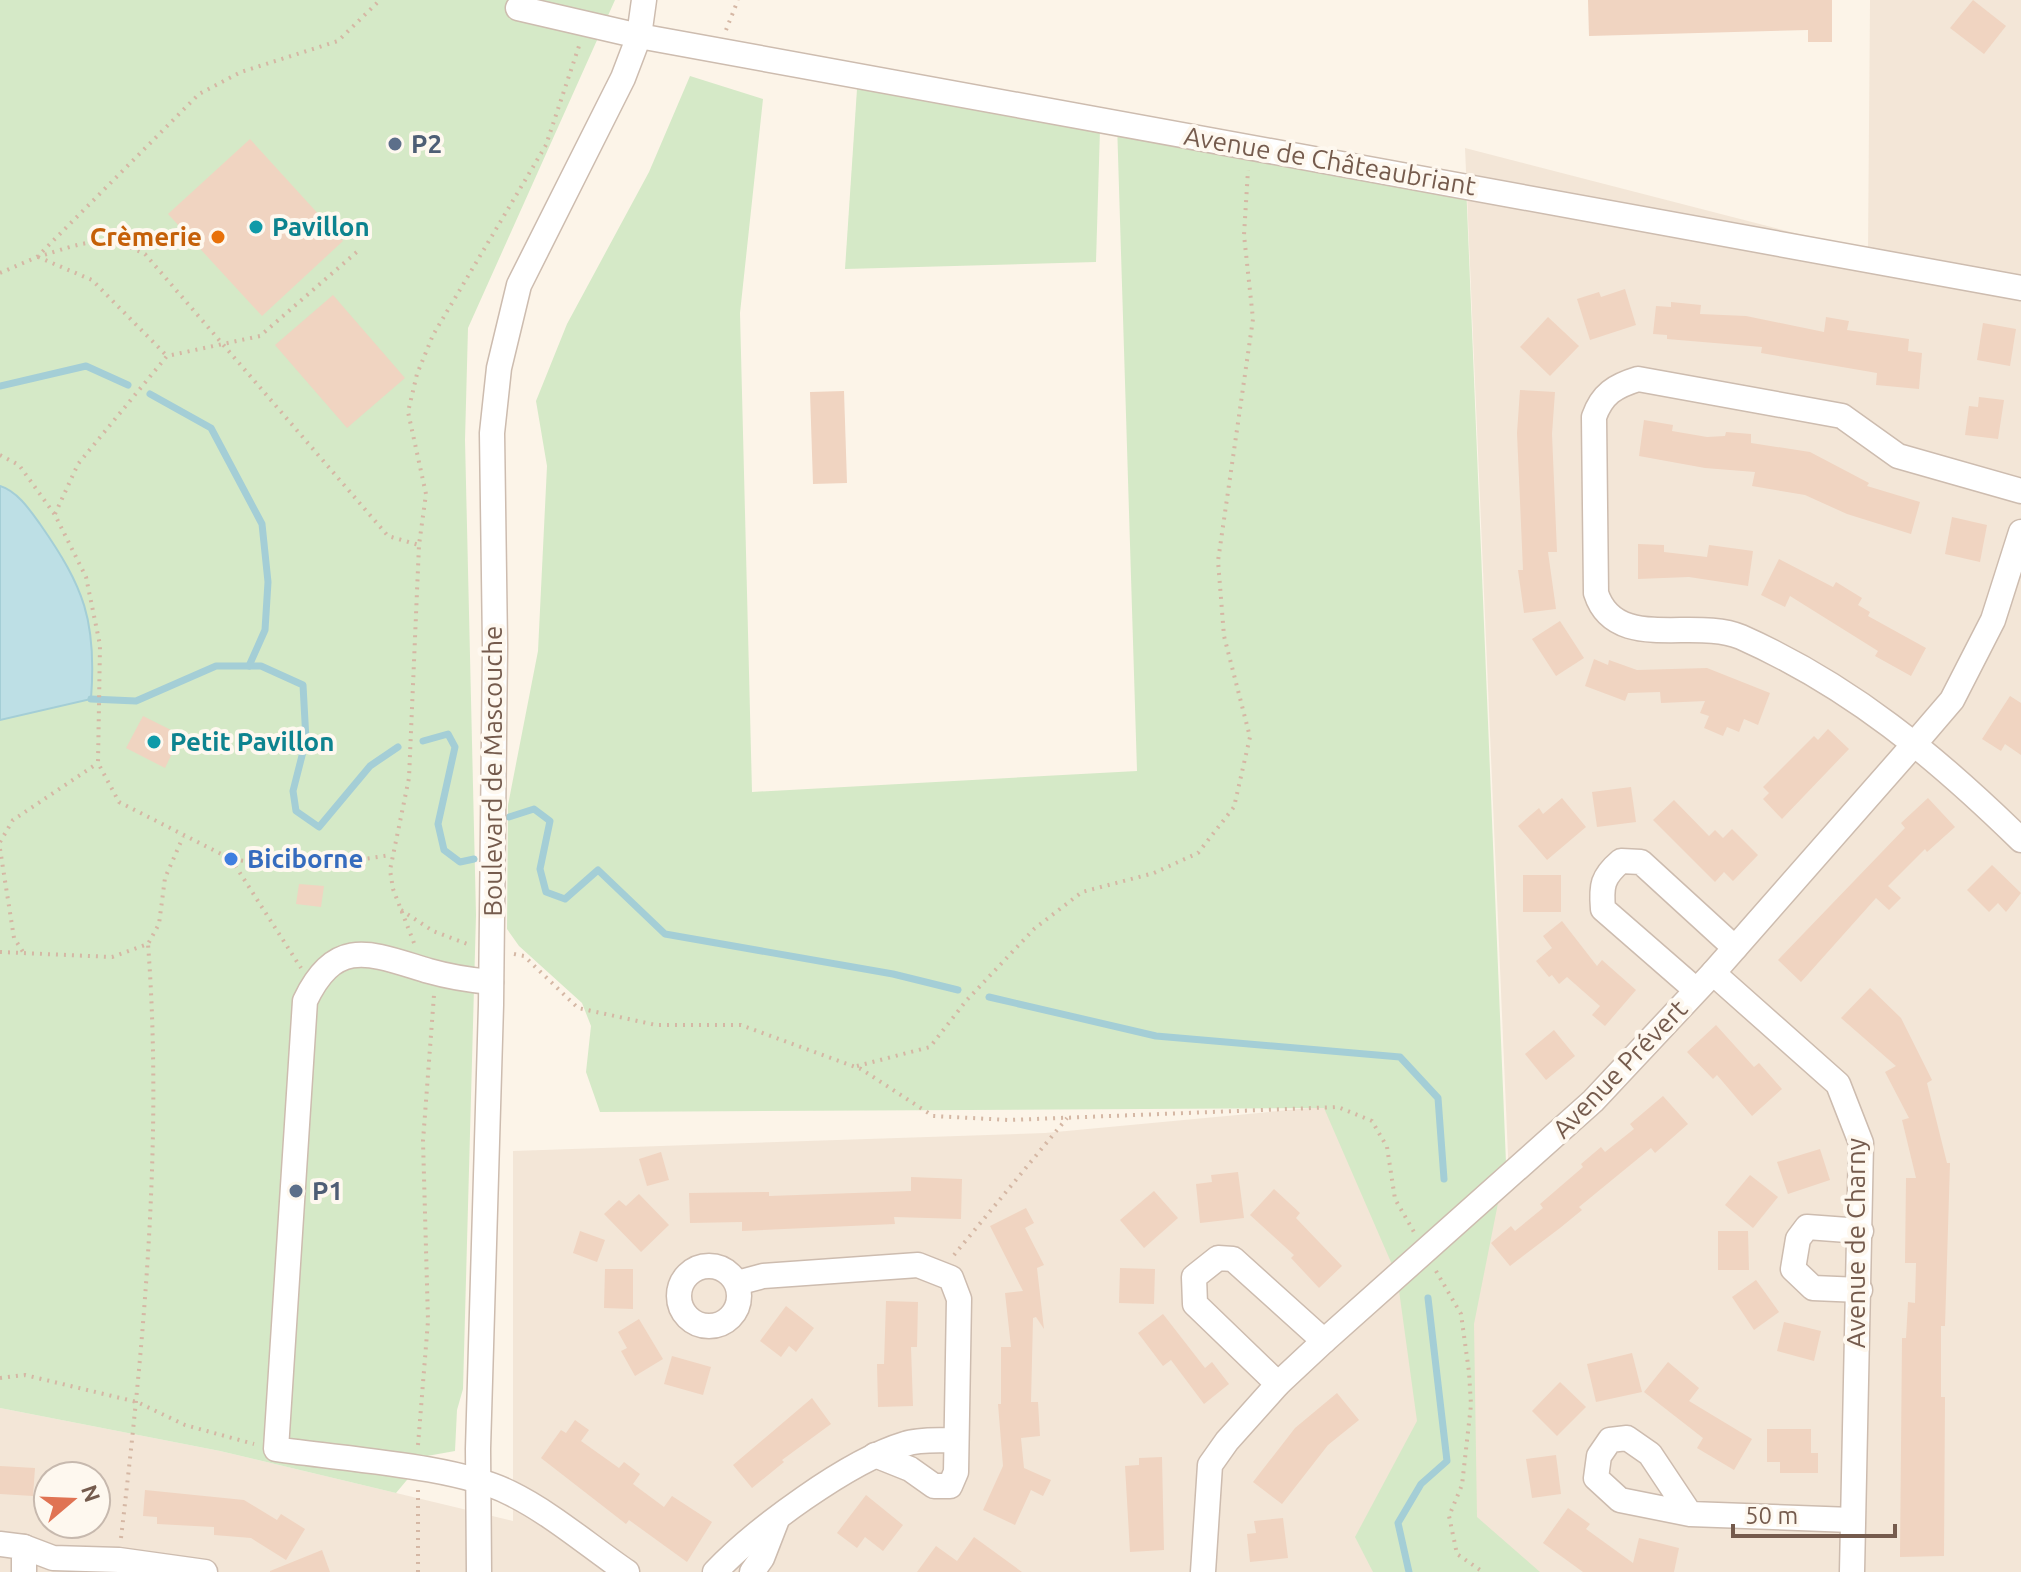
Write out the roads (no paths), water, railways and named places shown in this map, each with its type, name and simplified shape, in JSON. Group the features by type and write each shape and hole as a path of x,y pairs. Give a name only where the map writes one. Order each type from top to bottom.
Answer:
{"street":[{"name":"Boulevard de Mascouche","path":"479,1572 478,1484 491,982 495,646 492,433 499,368 519,285 623,78 639,36 644,0"},
{"name":"Avenue de Châteaubriant","path":"518,8 639,36 2021,288"},
{"path":"2021,491 1898,456 1842,416 1638,379 1617,385 1600,400 1594,417 1596,593 1601,610 1617,624 1636,628 1716,629 1780,655 1916,742 2021,840"},
{"name":"Avenue Prévert","path":"1203,1572 1210,1465 1227,1441 1278,1384 1324,1341 1561,1131 1705,982 1952,700 1993,620 2019,548"},
{"path":"1986,806 2021,810"},
{"name":"Avenue de Charny","path":"1735,948 1641,862 1621,861 1601,883 1603,909 1838,1084 1861,1143 1852,1572"},
{"path":"491,982 451,977 367,953 341,957 324,968 312,985 305,1001 276,1449 461,1476 510,1493 627,1572"},
{"path":"1860,1290 1813,1288 1793,1269 1798,1239 1807,1227 1861,1231"},
{"path":"1278,1384 1195,1304 1194,1277 1218,1258 1233,1259 1324,1341"},
{"path":"737,1283 763,1276 918,1265 940,1271 951,1278 959,1299 954,1440 956,1472 950,1486 934,1486 910,1469 875,1455"},
{"path":"715,1572 742,1544 851,1467 908,1443 954,1440"},
{"path":"1690,1514 1852,1520"},
{"path":"752,1572 762,1558 776,1522"},
{"path":"12,1546 53,1558 119,1560 205,1572"},
{"path":"12,1546 24,1572"}],"water":[{"path":"0,486 12,492 27,507 55,546 77,586 89,626 92,672 91,699 0,720"}],"waterway":[{"path":"0,386 86,366 128,385"},
{"path":"150,394 211,428 262,524 268,582 265,630 249,666"},
{"path":"91,699 136,701 216,666 261,666 303,685 306,740 293,791 296,811 319,827 370,766 398,747"},
{"path":"423,741 448,734 455,747 438,824 444,850 460,862 474,859"},
{"path":"509,817 534,809 550,821 540,869 546,892 565,899 598,870 665,934 893,974 958,990"},
{"path":"989,997 1156,1036 1400,1057 1438,1098 1444,1179"},
{"path":"1409,1572 1398,1523 1421,1484 1447,1461 1428,1298"}],"place":[{"name":"P2","path":"395,144"},
{"name":"Pavillon","path":"256,227"},
{"name":"Crèmerie","path":"218,237"},
{"name":"Petit Pavillon","path":"154,742"},
{"name":"Biciborne","path":"231,859"},
{"name":"P1","path":"296,1191"}]}
